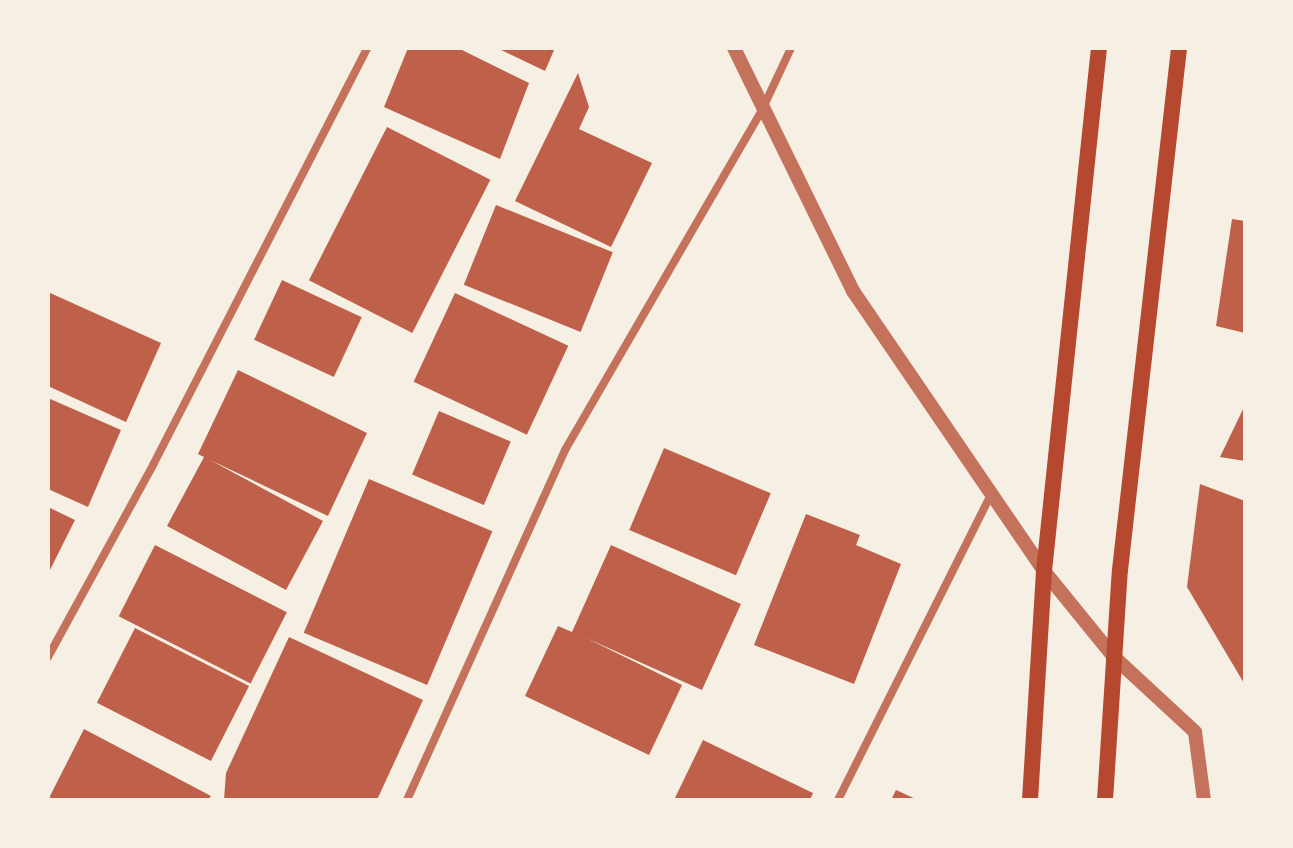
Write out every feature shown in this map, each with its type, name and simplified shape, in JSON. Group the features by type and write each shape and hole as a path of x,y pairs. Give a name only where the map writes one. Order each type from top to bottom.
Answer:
{"main road":[{"path":"1030,800 1044,571 1099,48"},
{"path":"1105,800 1120,570 1179,48"}],"street":[{"path":"48,657 153,465 367,48"},
{"path":"734,48 853,291 1044,571 1114,657 1195,732 1204,800"},
{"path":"407,800 565,450 762,110 791,48"},
{"path":"838,800 991,494"}],"building":[{"path":"408,48 458,48 529,83 500,159 384,107"},
{"path":"497,48 555,48 545,71"},
{"path":"578,73 589,107 579,129 652,163 611,247 515,201"},
{"path":"387,127 490,180 412,333 309,280"},
{"path":"496,205 613,252 581,332 464,285"},
{"path":"1232,219 1245,221 1245,333 1216,326"},
{"path":"282,280 362,317 334,377 254,340"},
{"path":"48,292 161,343 126,422 48,386"},
{"path":"455,293 568,346 527,435 414,382"},
{"path":"238,370 367,433 328,516 210,460 323,521 286,590 167,526 204,457 198,454"},
{"path":"48,398 121,430 88,507 48,489"},
{"path":"1245,405 1245,461 1220,457"},
{"path":"439,411 511,441 484,505 412,475"},
{"path":"664,448 771,493 736,575 629,530"},
{"path":"369,479 492,531 427,685 304,633"},
{"path":"1200,484 1245,501 1245,685 1187,587"},
{"path":"48,507 75,520 48,574"},
{"path":"806,514 860,535 856,545 901,564 854,684 754,645"},
{"path":"155,545 287,612 251,683 119,616"},
{"path":"611,545 741,604 702,690 586,638 682,685 649,755 525,696 558,626 572,632"},
{"path":"135,628 249,686 211,761 97,703"},
{"path":"289,637 423,700 377,800 224,800 226,773"},
{"path":"84,729 211,796 208,800 48,800"},
{"path":"703,740 813,793 810,800 674,800"},
{"path":"896,790 918,800 891,800"}]}
